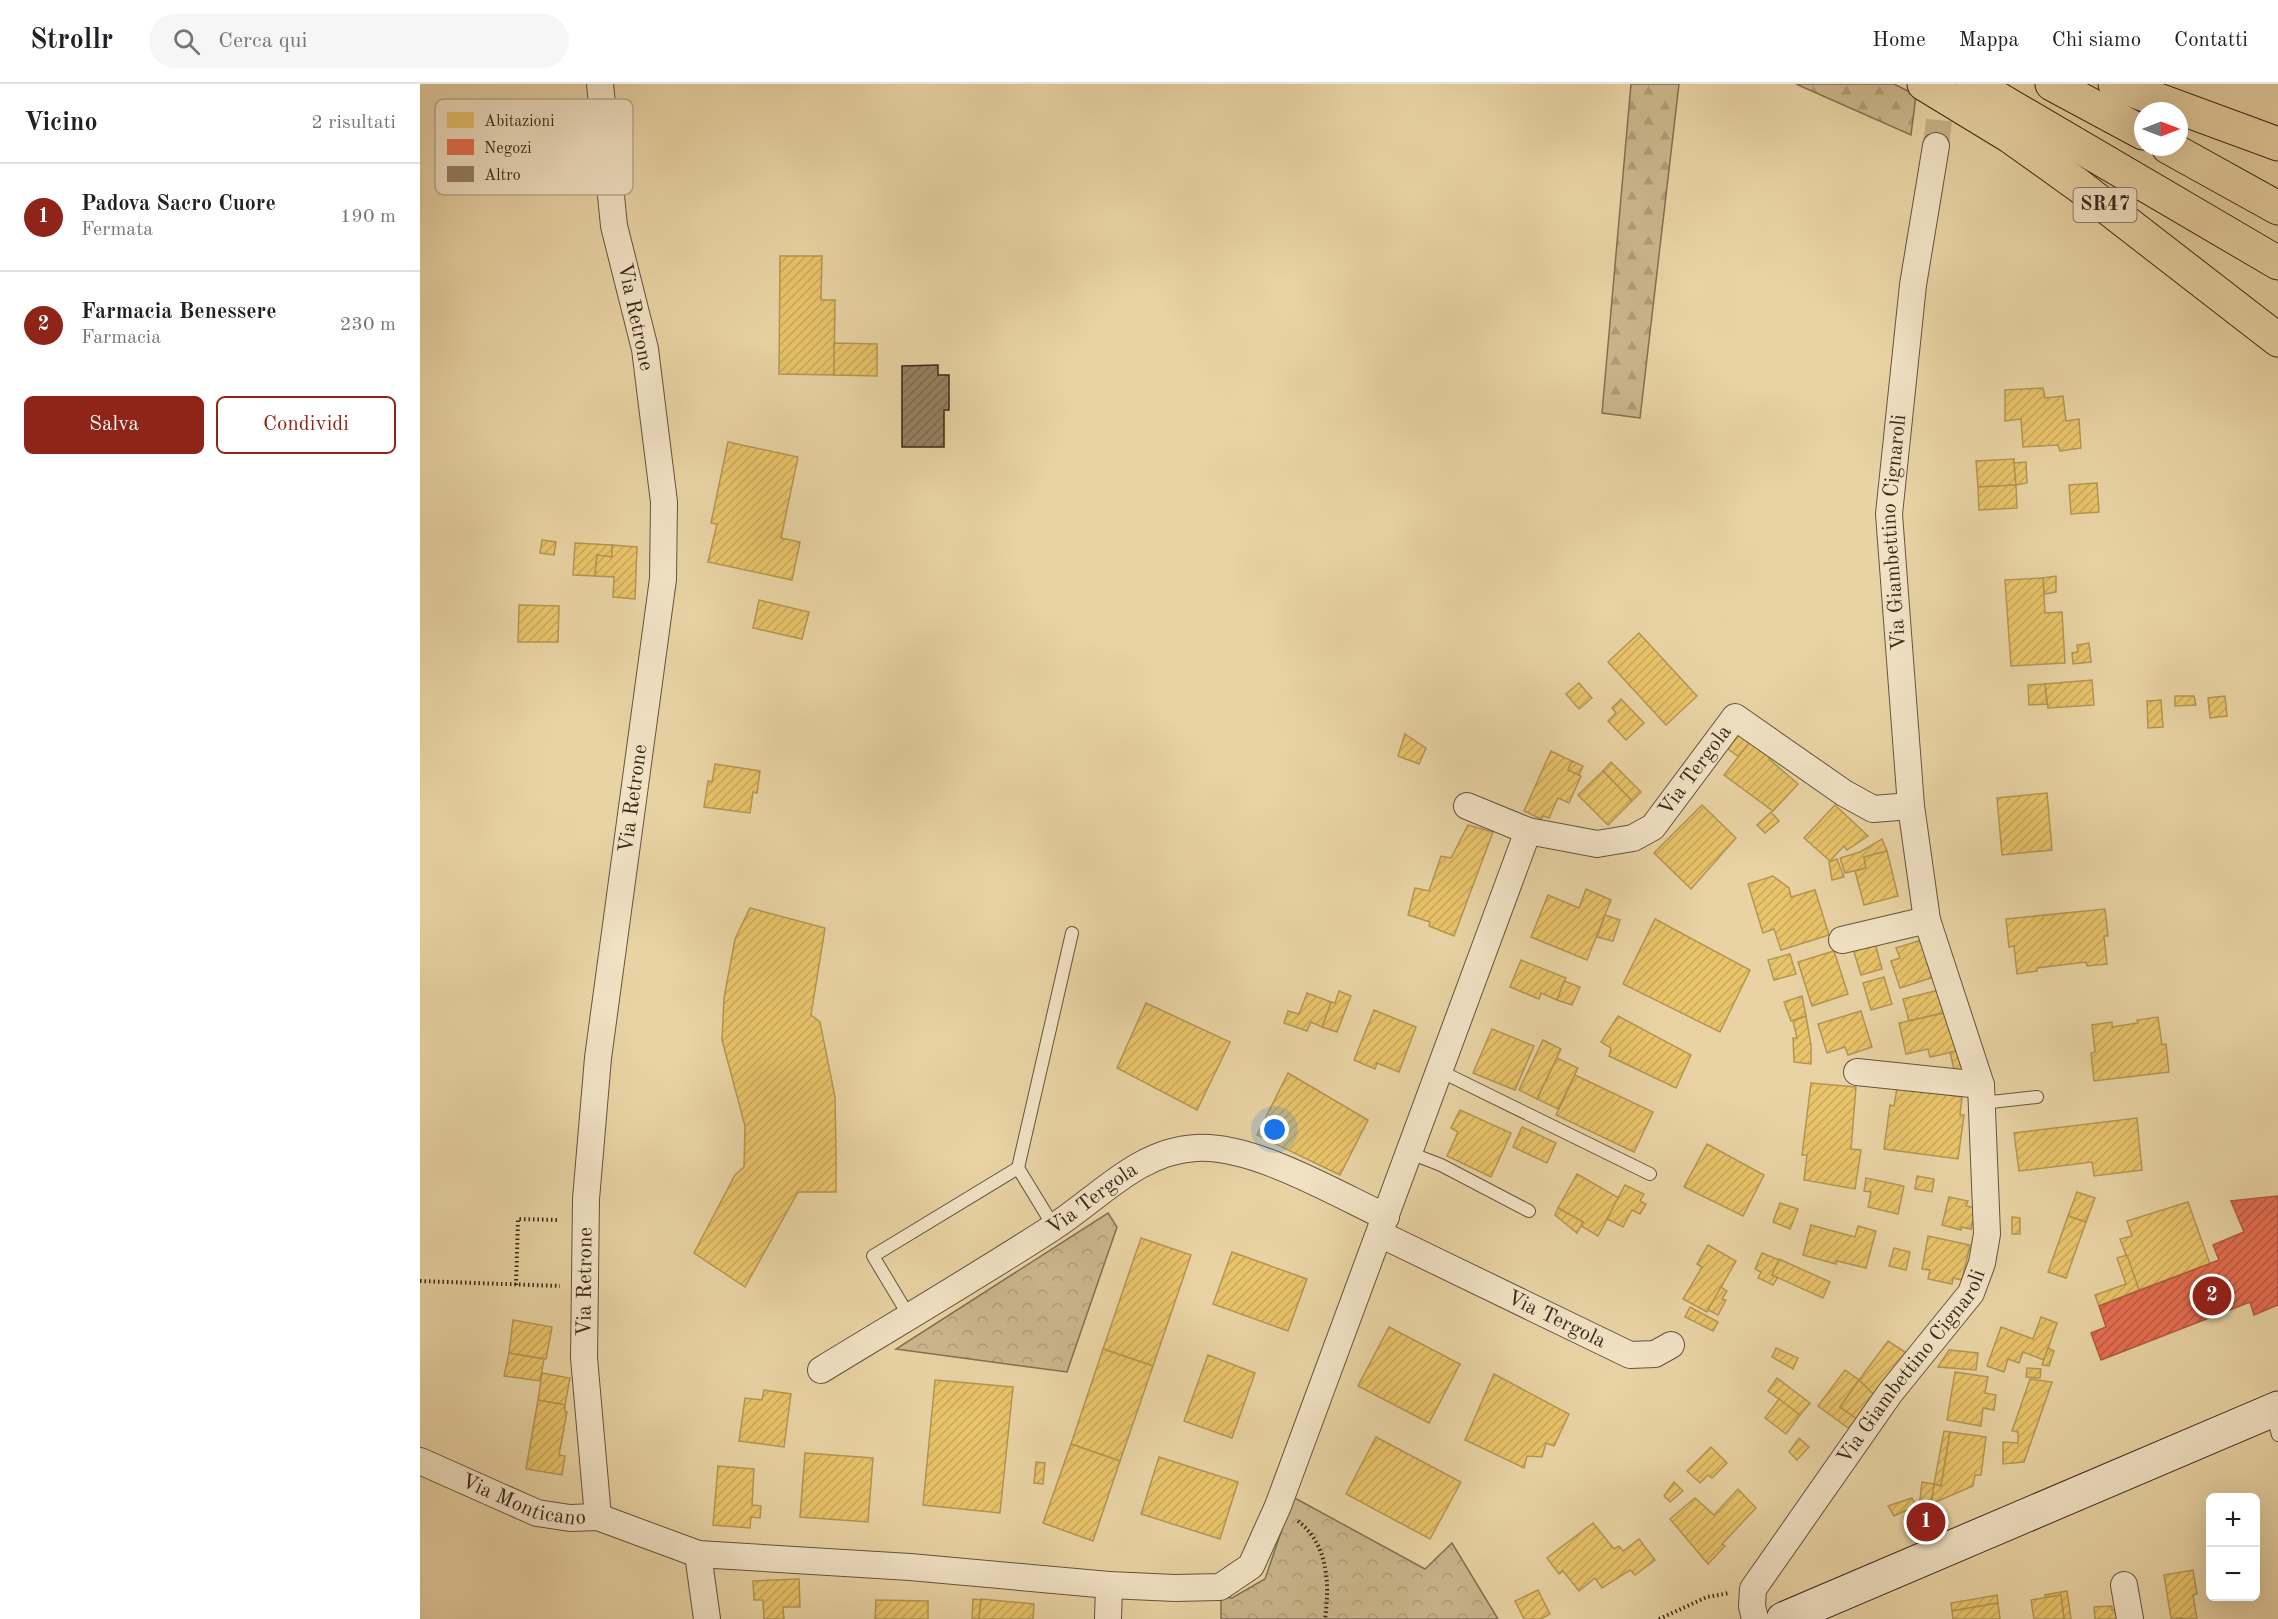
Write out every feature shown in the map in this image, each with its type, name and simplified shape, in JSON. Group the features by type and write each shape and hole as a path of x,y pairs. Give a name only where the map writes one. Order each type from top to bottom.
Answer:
{"highway":[{"name":"SR47","path":"1924,84 2011,137 2078,185 2278,340"},
{"name":"SR47","path":"1973,84 2278,263"},
{"path":"2052,84 2134,129"},
{"path":"2115,84 2278,144"},
{"path":"2184,156 2278,208"}],"main road":[{"path":"1783,1619 2276,1418"}],"street":[{"name":"Via Retrone","path":"600,84 601,99"},
{"name":"Via Giambettino Cignaroli","path":"1753,1589 1890,1393 1971,1293 1982,1263 1987,1233 1981,1094 1927,920 1911,806 1889,514 1914,281 1936,146"},
{"name":"Via Retrone","path":"598,1517 584,1358 586,1198 598,1058 663,579 664,513 645,349 614,226 611,195"},
{"name":"Via Tergola","path":"1467,806 1528,831 1597,844 1633,838 1653,827 1735,717 1844,792 1873,809 1911,806"},
{"path":"707,1619 698,1554 910,1567 1109,1585 1175,1588 1220,1587 1251,1566 1278,1506 1528,831"},
{"path":"1842,940 1927,920"},
{"path":"1857,1072 1981,1094"},
{"name":"Via Tergola","path":"820,1370 1054,1227 1135,1167 1165,1153 1197,1148 1232,1151 1262,1159 1630,1355 1655,1354 1671,1345"},
{"name":"Via Monticano","path":"420,1461 537,1513 570,1518 598,1517 698,1554"},
{"path":"1108,1619 1109,1585"},
{"path":"2124,1585 2130,1619"},
{"path":"1753,1589 1752,1606 1755,1619"}],"lane":[{"path":"1054,1227 1018,1168 1071,933"},
{"path":"1440,1071 1650,1174"},
{"path":"1981,1094 2037,1096"},
{"path":"1410,1153 1441,1165 1529,1211"},
{"path":"909,1316 873,1256 1018,1168"}],"path":[{"path":"516,1284 518,1219 561,1220"},
{"path":"420,1281 561,1286"},
{"path":"1278,1506 1306,1528 1320,1547 1328,1598 1325,1619"},
{"path":"1659,1619 1707,1597 1753,1589"}],"green space":[{"path":"1631,84 1679,84 1640,418 1602,413"},
{"path":"1796,84 1894,84 1916,95 1911,135"},
{"path":"1108,1213 1117,1227 1067,1372 896,1349"},
{"path":"1293,1497 1425,1569 1452,1543 1498,1619 1221,1619 1221,1597 1232,1598 1265,1579"}],"building: Abitazioni":[{"path":"780,256 822,256 821,300 835,300 834,375 779,374"},
{"path":"834,343 877,344 877,376 834,375"},
{"path":"2043,388 2045,398 2063,396 2066,421 2079,419 2081,448 2060,451 2058,445 2023,447 2021,419 2005,421 2005,390"},
{"path":"728,442 798,457 781,538 800,542 792,580 708,562 717,524 711,523"},
{"path":"2014,459 2016,485 1978,487 1976,461"},
{"path":"2026,462 2027,483 2016,485 2014,463"},
{"path":"2097,483 2099,512 2071,514 2069,485"},
{"path":"2016,485 2017,508 1979,510 1978,487"},
{"path":"542,540 556,542 554,555 540,553"},
{"path":"575,543 612,545 612,557 597,555 595,576 573,575"},
{"path":"612,545 637,547 635,599 613,597 614,577 595,576 597,555 612,557"},
{"path":"2056,576 2056,592 2044,594 2043,578"},
{"path":"2043,578 2045,613 2062,612 2065,663 2011,666 2005,580"},
{"path":"759,600 809,612 802,639 753,628"},
{"path":"519,605 559,606 558,642 518,642"},
{"path":"1639,633 1697,696 1666,725 1608,662"},
{"path":"2089,643 2091,662 2073,664 2072,653 2078,652 2077,645"},
{"path":"2092,680 2094,705 2048,708 2045,684"},
{"path":"1579,683 1592,698 1579,709 1566,694"},
{"path":"2045,684 2047,704 2029,705 2028,685"},
{"path":"2175,696 2194,696 2196,705 2175,706"},
{"path":"2225,696 2227,716 2210,718 2208,698"},
{"path":"1621,699 1644,723 1626,740 1608,721 1616,713 1612,708"},
{"path":"2161,700 2163,727 2148,728 2147,701"},
{"path":"1741,731 1751,741 1739,757 1728,749"},
{"path":"1405,734 1426,748 1419,764 1398,756"},
{"path":"1753,738 1773,753 1769,759 1798,784 1773,811 1724,775"},
{"path":"1551,751 1572,761 1568,770 1581,776 1569,803 1558,798 1549,818 1543,816 1541,819 1524,811"},
{"path":"1572,761 1583,766 1579,775 1568,770"},
{"path":"1611,762 1641,792 1632,801 1603,771"},
{"path":"715,764 760,771 757,793 753,792 750,813 704,807 708,781 712,782"},
{"path":"1603,771 1632,801 1608,825 1578,795"},
{"path":"2047,793 2052,850 2002,855 1997,798"},
{"path":"1702,805 1736,838 1691,889 1654,853"},
{"path":"1835,805 1868,836 1847,850 1844,846 1830,861 1804,838"},
{"path":"1771,812 1779,821 1765,833 1757,825"},
{"path":"1468,825 1493,832 1454,936 1429,926 1430,922 1408,915 1415,888 1429,891 1441,856 1451,858"},
{"path":"1882,839 1887,851 1864,857 1866,868 1845,873 1840,858 1860,852"},
{"path":"1887,851 1898,896 1864,905 1855,871 1866,868 1864,857"},
{"path":"1837,859 1844,877 1832,880 1829,862"},
{"path":"1773,876 1789,888 1791,897 1815,890 1829,935 1781,950 1774,929 1763,933 1748,884"},
{"path":"1586,889 1611,900 1587,960 1531,937 1548,895 1579,908"},
{"path":"750,908 825,928 811,1015 820,1022 835,1097 836,1192 798,1192 745,1287 694,1253 735,1175 744,1167 745,1126 722,1040 724,998 735,939"},
{"path":"2105,909 2108,936 2104,936 2107,964 2087,966 2086,962 2037,968 2037,971 2017,974 2014,946 2009,947 2006,919"},
{"path":"1605,915 1620,920 1613,941 1597,937"},
{"path":"1655,919 1750,970 1720,1032 1623,984"},
{"path":"1925,939 1937,976 1900,988 1891,961 1900,958 1896,948"},
{"path":"1875,943 1882,969 1861,975 1853,949"},
{"path":"1834,951 1848,994 1812,1006 1798,962"},
{"path":"1790,954 1796,974 1774,980 1768,960"},
{"path":"1521,960 1566,978 1557,1000 1541,993 1539,999 1510,987"},
{"path":"1884,977 1892,1004 1871,1010 1863,983"},
{"path":"1564,981 1580,987 1572,1005 1557,1000"},
{"path":"1943,989 1947,1012 1909,1021 1903,999"},
{"path":"1339,991 1351,996 1337,1032 1322,1027 1331,1002 1335,1003"},
{"path":"1307,993 1331,1002 1322,1027 1311,1022 1307,1031 1284,1023 1288,1011 1299,1014"},
{"path":"1802,996 1806,1016 1791,1021 1784,1002"},
{"path":"1146,1003 1230,1042 1197,1110 1117,1068"},
{"path":"1374,1010 1416,1027 1399,1072 1377,1063 1375,1069 1354,1060"},
{"path":"1861,1011 1872,1047 1848,1055 1845,1047 1827,1053 1818,1024"},
{"path":"1949,1012 1958,1051 1930,1057 1928,1049 1906,1054 1899,1023"},
{"path":"1618,1016 1691,1055 1676,1088 1609,1056 1611,1048 1601,1042"},
{"path":"1806,1016 1811,1045 1811,1064 1794,1062 1793,1038 1797,1038 1793,1021"},
{"path":"2158,1017 2162,1045 2166,1044 2169,1072 2094,1081 2091,1053 2095,1052 2092,1025 2112,1022 2112,1027"},
{"path":"1492,1029 1534,1046 1515,1090 1473,1073"},
{"path":"1543,1040 1561,1049 1537,1099 1519,1090"},
{"path":"1958,1051 1966,1072 1955,1074 1950,1052"},
{"path":"1557,1058 1578,1068 1558,1109 1537,1099"},
{"path":"1288,1073 1368,1120 1340,1175 1257,1135"},
{"path":"1575,1075 1653,1112 1634,1152 1556,1115"},
{"path":"1811,1083 1856,1087 1851,1149 1861,1150 1855,1189 1804,1180 1807,1155 1802,1155"},
{"path":"1897,1088 1962,1097 1960,1115 1964,1115 1958,1159 1884,1149 1890,1105 1894,1106"},
{"path":"1460,1110 1511,1133 1491,1177 1447,1156 1458,1132 1451,1128"},
{"path":"2137,1118 2142,1170 2094,1176 2092,1162 2019,1171 2014,1133"},
{"path":"1522,1127 1556,1143 1547,1163 1513,1147"},
{"path":"1707,1144 1764,1175 1743,1216 1684,1187"},
{"path":"1577,1174 1619,1198 1598,1236 1581,1226 1583,1222 1558,1208"},
{"path":"1917,1176 1934,1179 1932,1192 1915,1189"},
{"path":"1866,1178 1904,1186 1898,1214 1868,1207 1871,1192 1864,1191"},
{"path":"1625,1185 1644,1194 1640,1201 1646,1204 1640,1214 1632,1210 1623,1227 1607,1219"},
{"path":"2077,1192 2095,1198 2086,1222 2068,1216"},
{"path":"1949,1197 1968,1201 1966,1206 1976,1208 1971,1229 1961,1227 1961,1230 1942,1225"},
{"path":"2188,1202 2210,1264 2139,1290 2120,1239 2132,1236 2127,1221"},
{"path":"1780,1203 1798,1209 1790,1229 1773,1222"},
{"path":"1558,1208 1583,1222 1577,1233 1555,1215"},
{"path":"2068,1216 2086,1222 2066,1278 2048,1272"},
{"path":"2012,1217 2020,1218 2020,1234 2012,1234"},
{"path":"1811,1225 1855,1237 1858,1226 1876,1231 1866,1268 1837,1261 1836,1264 1803,1255"},
{"path":"1928,1236 1970,1245 1962,1280 1953,1278 1952,1284 1928,1279 1930,1270 1922,1269"},
{"path":"1141,1238 1191,1255 1153,1366 1103,1349"},
{"path":"1708,1245 1736,1261 1707,1312 1683,1299 1702,1267 1697,1264"},
{"path":"1894,1248 1910,1252 1906,1270 1889,1266"},
{"path":"1232,1252 1307,1279 1288,1331 1213,1304"},
{"path":"1762,1253 1779,1260 1772,1275 1778,1277 1773,1285 1758,1278 1761,1272 1755,1269"},
{"path":"2127,1255 2139,1290 2099,1306 2095,1295 2126,1284 2117,1258"},
{"path":"1779,1259 1830,1282 1823,1298 1772,1275"},
{"path":"1721,1287 1727,1291 1722,1299 1726,1300 1718,1315 1708,1310"},
{"path":"1690,1307 1718,1322 1713,1331 1685,1317"},
{"path":"2041,1317 2057,1323 2044,1360 2023,1352 2019,1363 2008,1359 2004,1372 1987,1366 2001,1327 2033,1339"},
{"path":"513,1320 552,1327 546,1359 509,1353"},
{"path":"1389,1327 1460,1364 1429,1423 1358,1386"},
{"path":"1888,1341 1911,1356 1879,1400 1859,1380"},
{"path":"1776,1348 1798,1358 1793,1369 1772,1357"},
{"path":"2048,1348 2054,1351 2049,1366 2042,1365"},
{"path":"1103,1349 1153,1366 1120,1461 1071,1444"},
{"path":"1949,1350 1978,1353 1976,1370 1938,1367"},
{"path":"509,1353 544,1359 540,1381 504,1376"},
{"path":"1208,1355 1255,1373 1232,1438 1184,1421"},
{"path":"2027,1368 2041,1369 2040,1378 2026,1377"},
{"path":"1845,1370 1859,1380 1840,1407 1863,1423 1855,1433 1818,1406"},
{"path":"1955,1372 1988,1377 1985,1393 1996,1395 1994,1410 1983,1408 1981,1426 1947,1420"},
{"path":"542,1373 570,1378 565,1405 538,1400"},
{"path":"1494,1374 1569,1414 1554,1446 1546,1443 1542,1457 1527,1456 1524,1468 1465,1440"},
{"path":"1777,1378 1810,1403 1800,1415 1768,1391"},
{"path":"2030,1379 2052,1382 2024,1462 2003,1464 2003,1442 2018,1443 2018,1432 2012,1431"},
{"path":"935,1380 1013,1387 1000,1513 923,1505"},
{"path":"1859,1380 1879,1400 1863,1423 1840,1407"},
{"path":"764,1390 791,1394 784,1447 739,1441 745,1398 762,1400"},
{"path":"1779,1399 1800,1415 1786,1434 1765,1418"},
{"path":"538,1400 565,1405 565,1412 567,1412 559,1455 565,1456 562,1475 526,1469"},
{"path":"1944,1431 1950,1432 1941,1486 1934,1484"},
{"path":"1950,1432 1986,1437 1981,1475 1975,1475 1973,1486 1931,1504 1934,1484 1941,1486"},
{"path":"1376,1437 1461,1482 1430,1539 1346,1494"},
{"path":"1799,1438 1809,1447 1797,1460 1789,1452"},
{"path":"1071,1444 1120,1461 1093,1541 1043,1523"},
{"path":"1711,1447 1727,1463 1712,1478 1708,1475 1700,1483 1687,1471"},
{"path":"805,1453 873,1458 868,1522 800,1517"},
{"path":"1159,1457 1238,1482 1220,1539 1141,1514"},
{"path":"1036,1462 1045,1463 1043,1484 1034,1483"},
{"path":"718,1466 754,1469 752,1505 761,1506 760,1518 751,1517 750,1528 713,1525"},
{"path":"1674,1482 1683,1491 1670,1502 1664,1496"},
{"path":"1922,1482 1934,1484 1931,1504 1919,1508"},
{"path":"1738,1489 1756,1508 1722,1544 1725,1546 1708,1564 1670,1519 1695,1498 1714,1515"},
{"path":"1912,1498 1916,1506 1894,1516 1888,1506"},
{"path":"1593,1523 1614,1549 1619,1546 1623,1551 1639,1539 1655,1560 1635,1575 1630,1570 1602,1588 1595,1578 1579,1591 1563,1571 1559,1574 1547,1558"},
{"path":"2193,1570 2197,1594 2193,1595 2197,1619 2171,1618 2164,1575"},
{"path":"799,1579 800,1607 783,1607 784,1619 764,1619 763,1600 754,1600 753,1581"},
{"path":"1538,1590 1550,1614 1541,1619 1524,1619 1515,1601"},
{"path":"2067,1591 2071,1619 2064,1619 2061,1595 2045,1598 2045,1595"},
{"path":"1997,1595 1998,1603 1952,1611 1951,1603"},
{"path":"2061,1595 2064,1619 2034,1619 2031,1600"},
{"path":"973,1599 981,1600 979,1619 972,1619"},
{"path":"981,1599 1034,1604 1033,1619 979,1619"},
{"path":"876,1600 928,1601 928,1619 875,1619"},
{"path":"1998,1603 2000,1619 1953,1619 1952,1611"},
{"path":"2112,1606 2112,1610 2121,1608 2122,1619 2095,1619 2094,1607"}],"building: Negozi":[{"path":"2278,1196 2278,1305 2254,1315 2250,1302 2101,1360 2091,1333 2106,1327 2099,1306 2219,1260 2213,1245 2244,1232 2231,1201"}],"building: Altro":[{"path":"938,365 938,375 949,375 949,410 944,410 944,447 902,447 902,366"}],"tunnel":[{"path":"1936,146 1943,84"}],"place":[{"name":"Farmacia Benessere","path":"2212,1296"},
{"name":"Padova Sacro Cuore","path":"1926,1522"}]}
